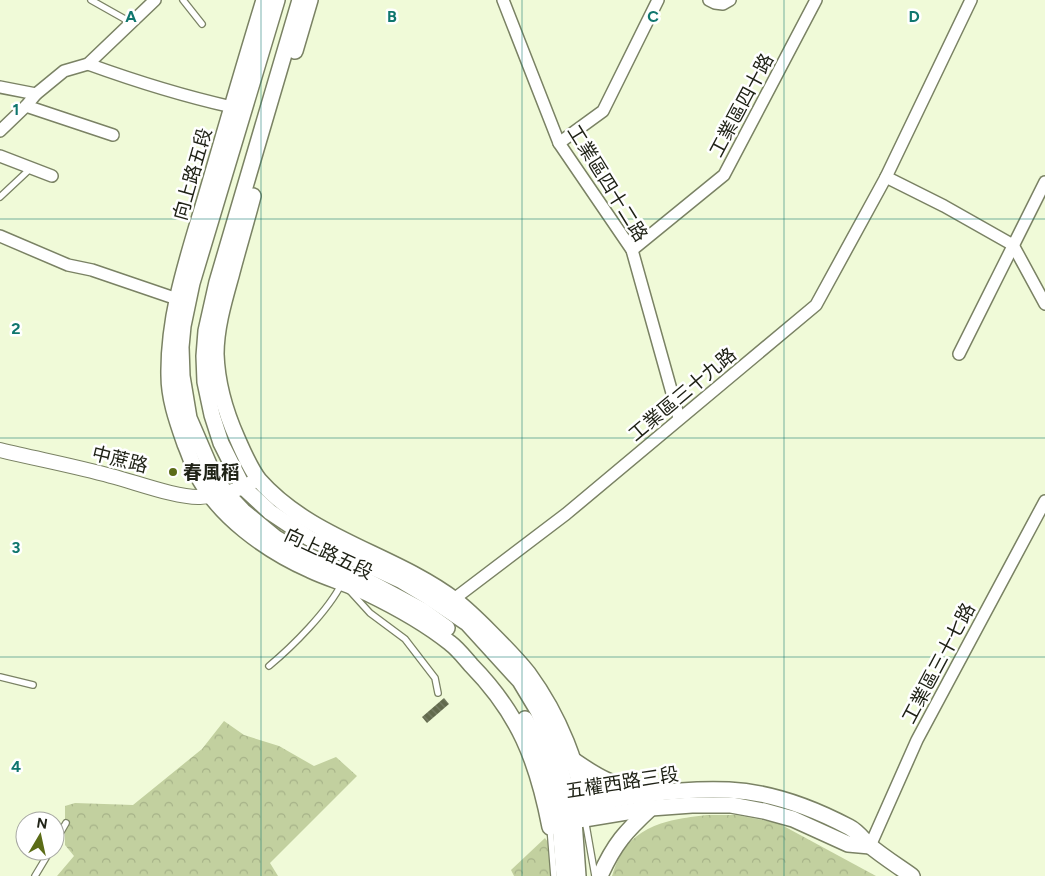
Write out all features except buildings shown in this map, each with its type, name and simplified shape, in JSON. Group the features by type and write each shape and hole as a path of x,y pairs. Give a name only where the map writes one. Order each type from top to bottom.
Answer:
{"main road":[{"name":"向上路五段","path":"264,0 177,299 170,348 170,398 196,473 218,494 276,538 306,556 366,580 422,610 458,637 493,674 518,708 540,745 566,816"},
{"name":"向上路五段","path":"277,0 192,283 181,346 182,376 189,418 214,476 218,494 239,526 275,551 310,570 365,592 416,618 452,644 502,699 522,733 532,757 566,816"},
{"name":"向上路五段","path":"300,0 217,282 206,331 204,356 205,382 212,415 222,443 243,487 276,516 309,538 402,581 467,623 520,681 538,711 558,758 566,816 578,876"},
{"name":"向上路五段","path":"310,0 264,157 216,335 218,378 225,411 243,453 259,479 294,512 317,526 421,579 454,599 474,616 528,673 553,713 573,760 566,816 564,876"},
{"path":"573,760 604,781 649,801 608,857 600,876"},
{"name":"五權西路三段","path":"566,816 649,801 730,790 768,796 794,803 851,828 870,846 912,876"}],"street":[{"path":"0,131 36,94 64,71 88,64 155,0"},
{"name":"工業區四十二路","path":"503,0 559,143 632,250 679,418"},
{"path":"559,143 602,110 658,0"},
{"path":"709,0 723,4 730,0"},
{"name":"工業區四十路","path":"632,250 724,175 816,0"},
{"name":"工業區三十九路","path":"454,599 566,514 816,305 886,177 971,0"},
{"path":"88,64 135,80 232,107"},
{"path":"0,87 36,94"},
{"path":"26,106 114,135"},
{"path":"0,156 52,176"},
{"path":"886,177 944,206 1013,245 1045,304"},
{"path":"959,354 1045,182"},
{"path":"0,236 68,265 92,270 177,299"},
{"name":"中蔗路","path":"0,450 199,497 243,487 259,479"},
{"path":"181,494 191,486 196,473"},
{"name":"工業區三十七路","path":"870,846 918,740 1045,501"}],"lane":[{"path":"91,0 130,22"},
{"path":"183,0 202,24"},
{"path":"0,197 31,168"},
{"path":"269,666 283,654 334,598 342,583 370,613 405,639 435,678 438,692"},
{"path":"0,677 33,685"},
{"name":"向上路五段","path":"554,876 566,816"},
{"name":"向上路五段","path":"566,816 595,876"},
{"path":"35,876 44,861"}],"green space":[{"path":"224,721 244,735 279,746 314,766 336,757 357,776 270,863 278,876 57,876 74,856 65,845 65,806 75,803 133,805 202,749"},
{"path":"707,815 736,815 778,823 876,876 612,876 626,846 636,836 661,824"},
{"path":"545,838 555,852 557,876 514,876 511,870"}],"place":[{"name":"春風稻","path":"173,472"}]}
